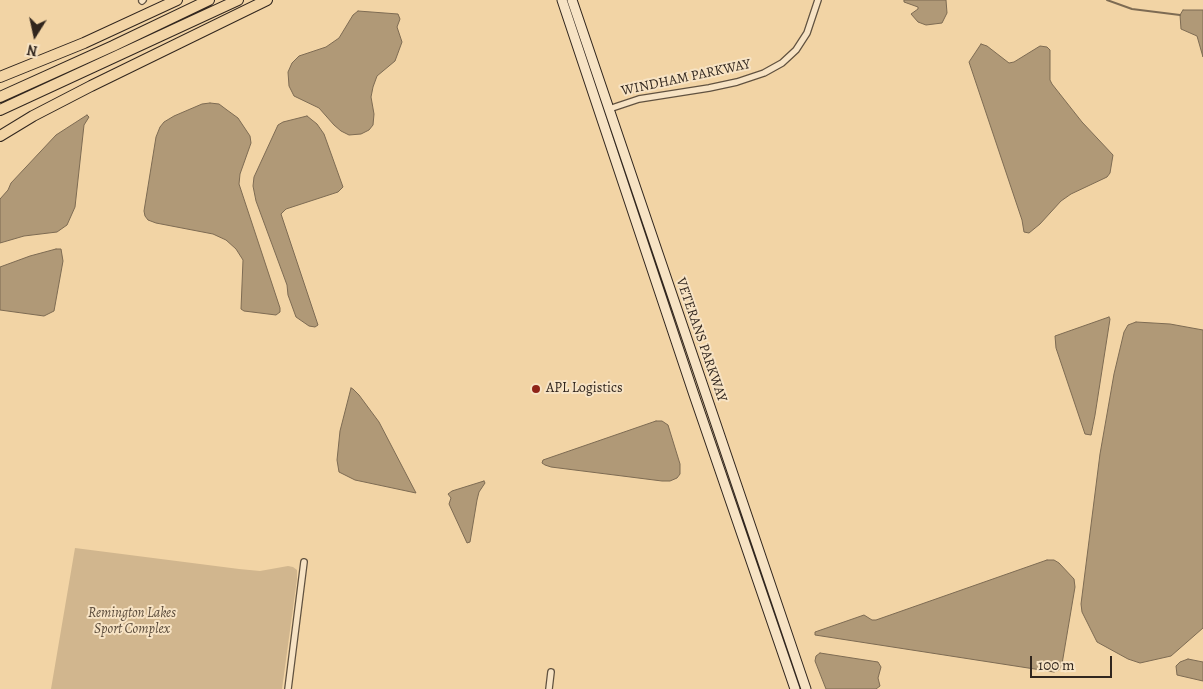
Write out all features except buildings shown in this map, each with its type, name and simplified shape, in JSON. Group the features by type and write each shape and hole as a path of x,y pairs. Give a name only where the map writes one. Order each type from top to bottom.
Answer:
{"highway":[{"path":"0,77 84,43 177,0"},
{"path":"0,97 209,0"},
{"path":"0,110 238,0"},
{"path":"0,136 33,116 91,86 268,0"}],"main road":[{"name":"VETERANS PARKWAY","path":"562,0 696,401 795,689"},
{"name":"VETERANS PARKWAY","path":"572,0 806,689"}],"street":[{"name":"WINDHAM PARKWAY","path":"609,109 639,99 709,88 737,82 764,73 782,63 796,50 808,33 818,0"},
{"path":"288,689 304,562"},
{"path":"549,689 552,672"}],"green space":[{"name":"Remington Lakes Sport Complex","path":"75,548 260,571 288,566 293,567 297,570 297,579 282,689 51,689"}],"shaded area":[{"path":"904,0 946,0 947,13 942,23 926,25 918,22 911,14 918,7 904,2"},
{"path":"1183,10 1203,10 1203,57 1197,36 1181,29 1180,15"},
{"path":"358,11 398,14 400,19 397,27 402,42 395,61 377,76 373,87 371,97 374,114 373,125 369,130 361,134 349,135 334,125 319,108 294,96 289,86 288,72 292,63 299,56 326,47 339,38 353,15"},
{"path":"981,44 987,46 1009,63 1014,62 1040,46 1047,47 1050,50 1050,80 1052,84 1082,122 1113,155 1110,173 1107,177 1071,194 1061,201 1029,233 1024,232 1022,220 969,62"},
{"path":"202,104 219,104 238,118 250,136 251,143 240,174 239,184 280,308 280,312 276,315 241,309 243,260 236,249 226,240 213,234 156,223 148,220 145,216 144,211 156,137 160,127 174,116"},
{"path":"87,115 89,117 84,125 75,207 67,225 57,232 24,236 0,243 0,199 11,183 56,135"},
{"path":"307,116 317,124 324,134 343,187 338,192 286,209 281,214 318,325 315,327 309,326 296,317 288,295 287,285 256,201 253,186 254,177 278,125"},
{"path":"61,249 63,261 54,311 44,316 0,310 0,267"},
{"path":"1109,317 1091,435 1085,434 1056,348 1055,336"},
{"path":"1136,322 1170,324 1203,330 1203,628 1171,656 1140,663 1128,659 1097,642 1082,612 1081,604 1100,454 1114,374 1124,332 1128,325"},
{"path":"351,388 359,395 379,422 416,493 355,480 339,472 337,460 340,431"},
{"path":"656,421 662,421 668,425 680,464 680,474 677,478 670,481 551,467 542,463 543,460"},
{"path":"484,481 485,483 479,492 477,500 470,542 467,543 449,504 451,498 448,494"},
{"path":"1047,560 1054,560 1059,563 1074,579 1075,587 1062,664 1059,670 1054,672 815,635 815,632 864,615 872,620 876,620"},
{"path":"820,653 878,662 881,667 878,678 880,686 876,689 826,689 815,661 816,656"},
{"path":"1188,659 1203,662 1203,681 1177,675 1176,666"}],"waterway":[{"path":"1107,0 1132,9 1180,15"}],"place":[{"name":"APL Logistics","path":"536,389"}]}
